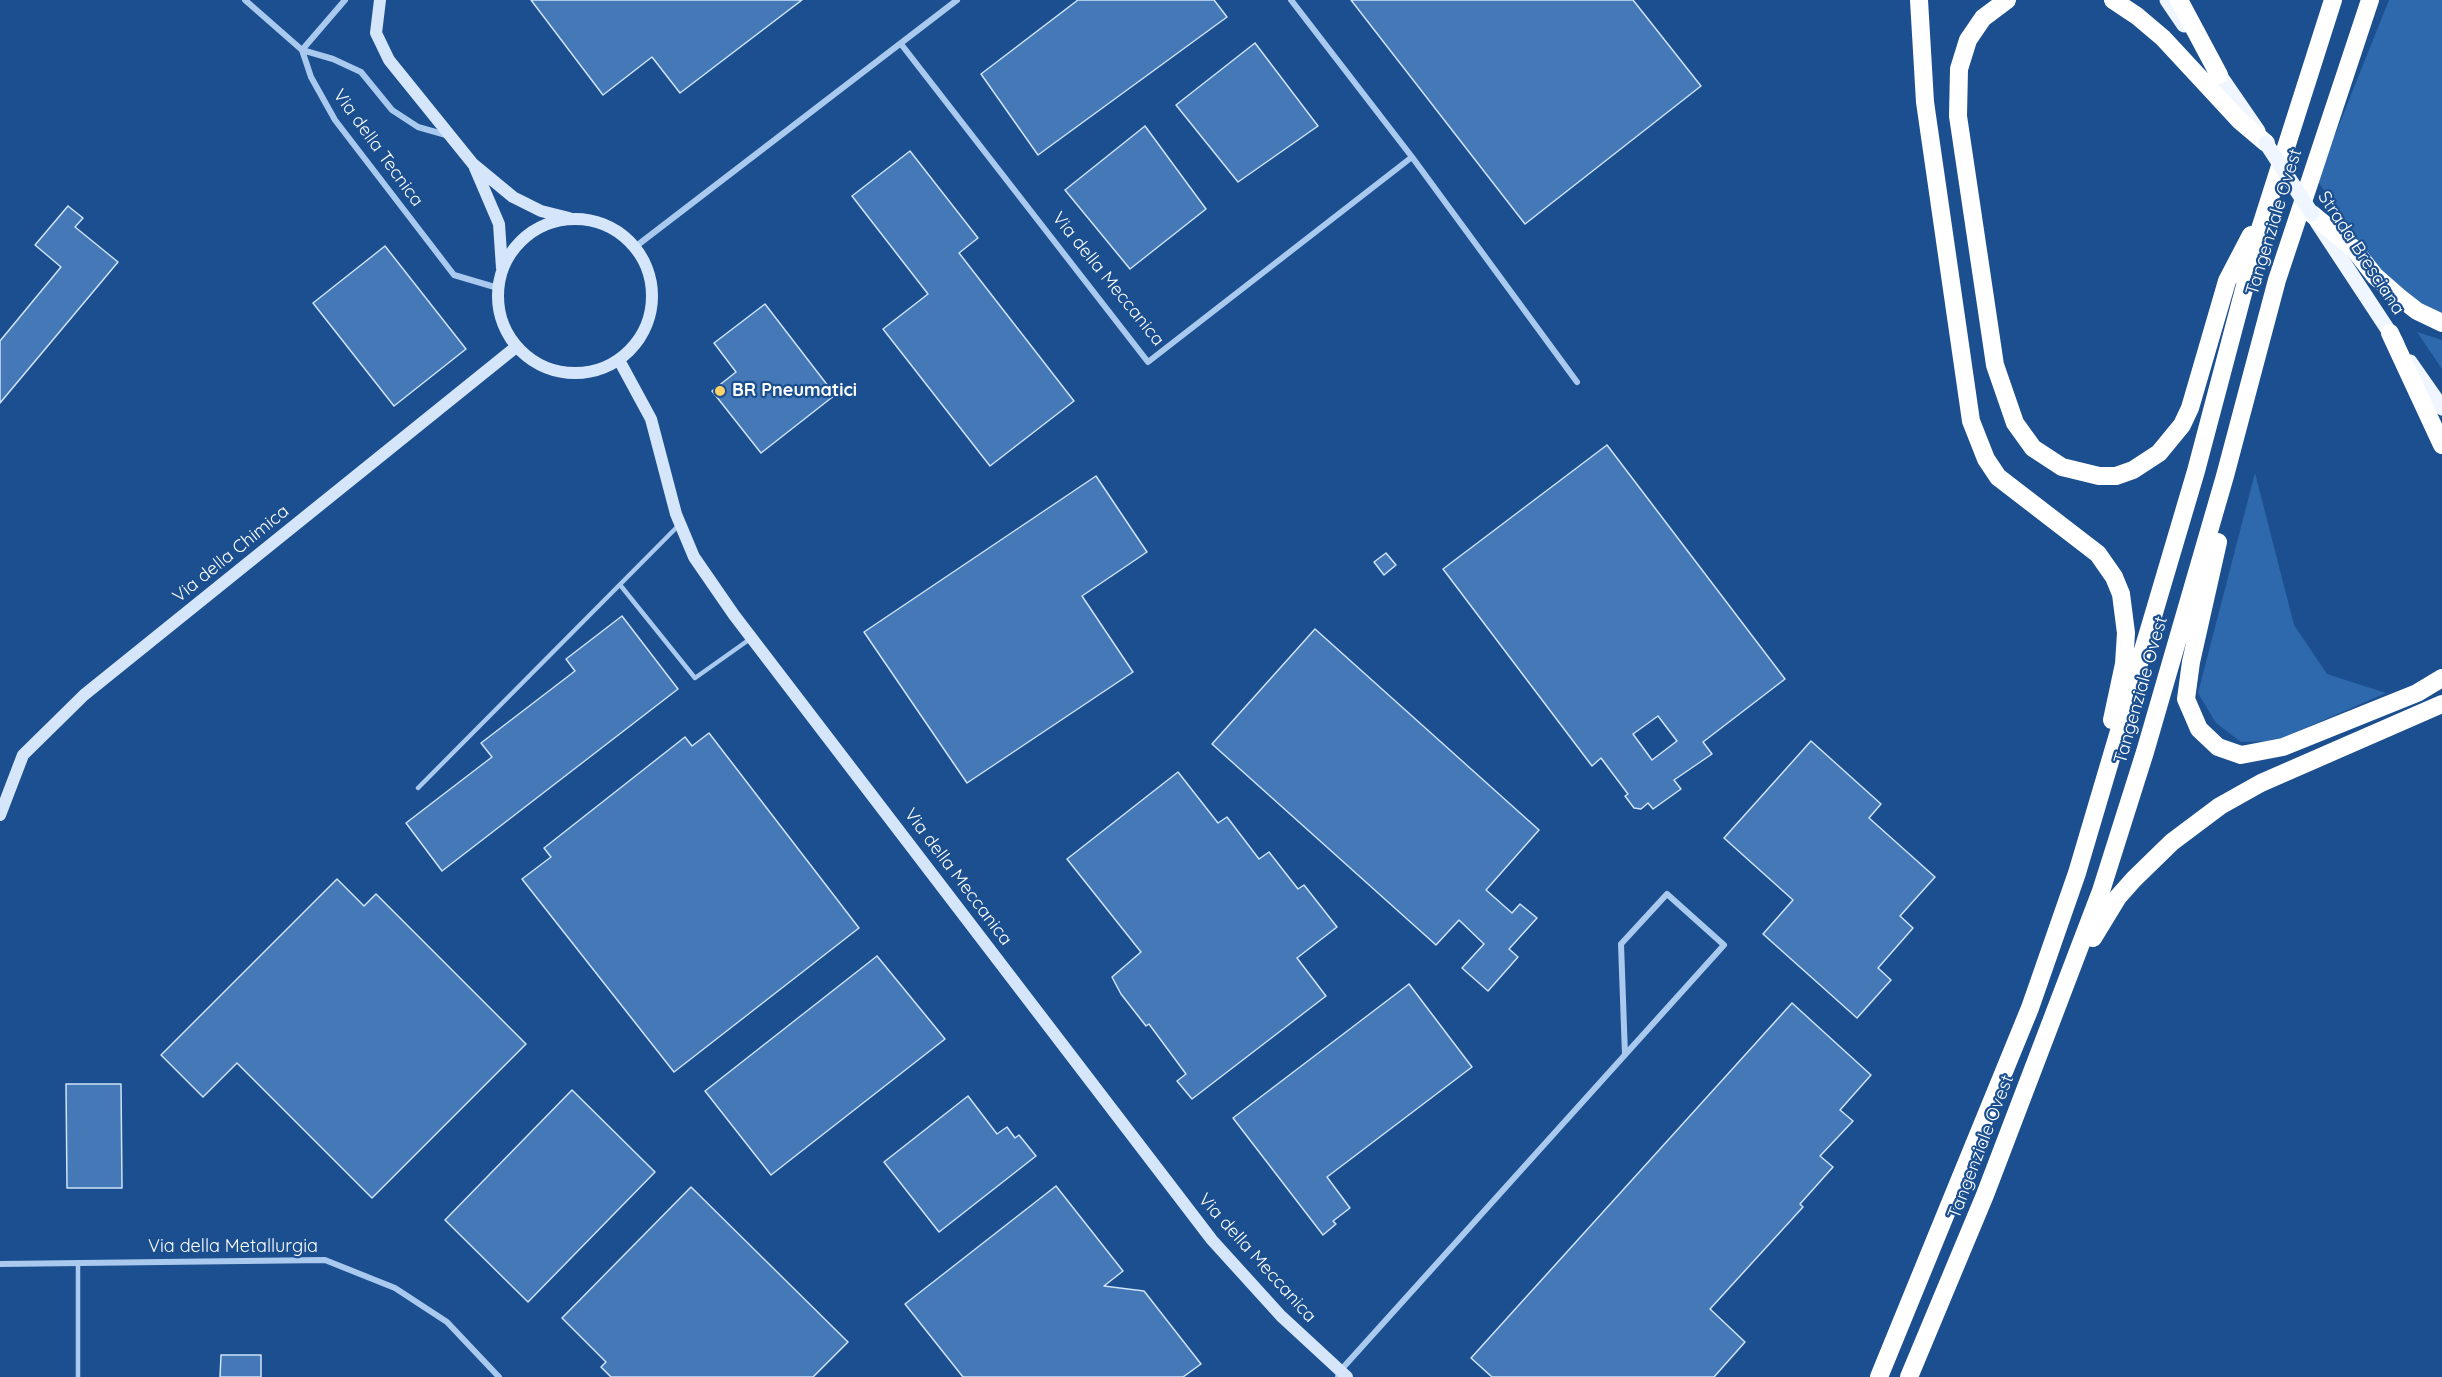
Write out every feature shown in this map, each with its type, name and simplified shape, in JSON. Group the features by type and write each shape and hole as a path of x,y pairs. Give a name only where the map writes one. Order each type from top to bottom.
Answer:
{"highway":[{"path":"1919,0 1928,123 1967,403 1977,440 1998,477 2098,554 2114,577 2125,612 2124,664 2077,873"},
{"path":"2007,0 1983,18 1968,40 1959,69 1958,117 1995,365 2015,423 2022,436 2046,459 2081,473 2116,476 2147,462 2170,441 2190,408 2227,280 2269,201"},
{"path":"2113,0 2137,16 2198,74 2241,121 2266,143"},
{"path":"2179,0 2219,75"},
{"name":"Tangenziale Ovest","path":"1879,1377 2030,1008 2077,873 2196,471 2269,201 2331,0"},
{"name":"Tangenziale Ovest","path":"1909,1377 1985,1195 2101,891 2145,752 2225,476 2277,279 2370,0"},
{"path":"2312,170 2378,0"},
{"path":"2312,214 2345,250 2399,297 2417,311 2442,323"},
{"path":"2277,279 2191,662 2186,699 2192,716 2199,729 2218,747 2241,755 2264,753 2416,693 2442,678"},
{"path":"2390,333 2442,445"},
{"path":"2063,992 2118,897 2149,864 2197,823 2261,783 2442,704"}],"main road":[{"name":"Strada Bresciana","path":"2167,0 2312,214"},
{"name":"Strada Bresciana","path":"2345,250 2390,333 2442,408"}],"street":[{"path":"245,0 302,50 333,58 361,72 392,110 418,127 451,136"},
{"path":"302,50 345,0"},
{"path":"380,0 376,33 389,60 473,164 513,197 541,211 570,218 594,220 616,230 635,247 649,275 652,307 646,327 635,346 619,360 602,369 584,373 565,373 547,369 530,360 516,347 501,320 498,288 502,269 499,224 473,164"},
{"path":"635,247 957,0"},
{"path":"1291,0 1412,157 1577,382"},
{"name":"Via della Meccanica","path":"901,44 1148,362 1412,157"},
{"name":"Via della Tecnica","path":"302,50 311,77 335,120 454,275 498,288"},
{"path":"502,269 517,244 541,226 570,218"},
{"name":"Via della Chimica","path":"0,815 23,755 84,695 516,347"},
{"name":"Via della Meccanica","path":"619,360 651,419 680,524 694,557 752,637 1212,1240 1281,1316 1342,1375 1724,945 1667,894 1622,944 1625,1055"},
{"name":"Via della Metallurgia","path":"0,1264 325,1260 395,1288 447,1322 499,1377"}],"lane":[{"path":"418,788 680,524"},
{"path":"621,586 695,678 752,637"},
{"path":"78,1263 78,1377"}],"shaded area":[{"path":"2389,0 2442,0 2442,315 2418,303 2377,267 2317,180"},
{"path":"2417,332 2442,340 2442,369"},
{"path":"2255,473 2294,625 2327,674 2386,693 2275,741 2241,742 2216,723 2198,693"}],"building":[{"path":"531,0 802,0 680,93 652,57 603,95"},
{"path":"1078,0 1214,0 1227,17 1038,155 981,74"},
{"path":"1351,0 1633,0 1701,86 1525,224"},
{"path":"1255,43 1318,126 1238,182 1176,105"},
{"path":"1145,126 1206,209 1130,269 1065,190"},
{"path":"910,151 978,238 959,253 1074,401 990,466 883,329 928,294 852,196"},
{"path":"68,206 83,218 75,227 118,262 0,403 0,341 61,267 35,245"},
{"path":"385,246 466,349 394,406 313,303"},
{"path":"765,304 835,395 761,453 712,391 736,372 714,343"},
{"path":"1607,445 1785,679 1703,742 1712,754 1674,780 1681,789 1653,809 1648,803 1641,809 1634,808 1625,796 1628,794 1601,758 1592,766 1443,569","holes":["1658,716 1677,741 1652,760 1633,734"]},
{"path":"1096,476 1147,552 1082,596 1133,672 967,783 864,632"},
{"path":"1386,553 1396,565 1384,575 1374,562"},
{"path":"622,616 678,689 442,871 406,823 492,757 481,743 575,671 566,659"},
{"path":"1315,629 1539,830 1486,890 1512,913 1520,904 1537,918 1509,949 1518,957 1488,991 1462,968 1484,944 1459,920 1436,945 1212,744"},
{"path":"709,733 859,928 674,1072 522,879 551,857 544,848 685,737 692,746"},
{"path":"1811,741 1881,804 1869,818 1935,877 1900,916 1913,928 1878,968 1891,980 1857,1018 1763,934 1793,900 1724,838"},
{"path":"1178,772 1218,823 1227,817 1259,859 1269,852 1298,889 1304,885 1337,927 1297,958 1326,996 1192,1099 1177,1081 1186,1074 1149,1024 1146,1026 1121,994 1112,977 1141,952 1067,859"},
{"path":"337,879 364,906 376,894 526,1044 372,1198 237,1063 203,1097 161,1055"},
{"path":"877,956 945,1039 771,1175 705,1091"},
{"path":"1409,984 1472,1067 1327,1177 1350,1208 1333,1221 1336,1224 1323,1235 1233,1118"},
{"path":"1792,1003 1871,1075 1840,1110 1853,1121 1820,1156 1833,1167 1800,1204 1803,1207 1710,1309 1745,1342 1714,1377 1492,1377 1471,1358"},
{"path":"66,1084 121,1084 122,1188 67,1188"},
{"path":"572,1090 655,1172 528,1302 445,1220"},
{"path":"968,1096 997,1134 1007,1127 1015,1138 1019,1135 1036,1156 939,1232 884,1162"},
{"path":"1056,1186 1123,1271 1104,1286 1144,1291 1201,1364 1183,1377 963,1377 905,1304"},
{"path":"691,1187 848,1342 813,1377 611,1377 601,1367 606,1362 562,1318"},
{"path":"221,1355 261,1355 261,1377 220,1377"}],"place":[{"name":"BR Pneumatici","path":"720,391"}]}
